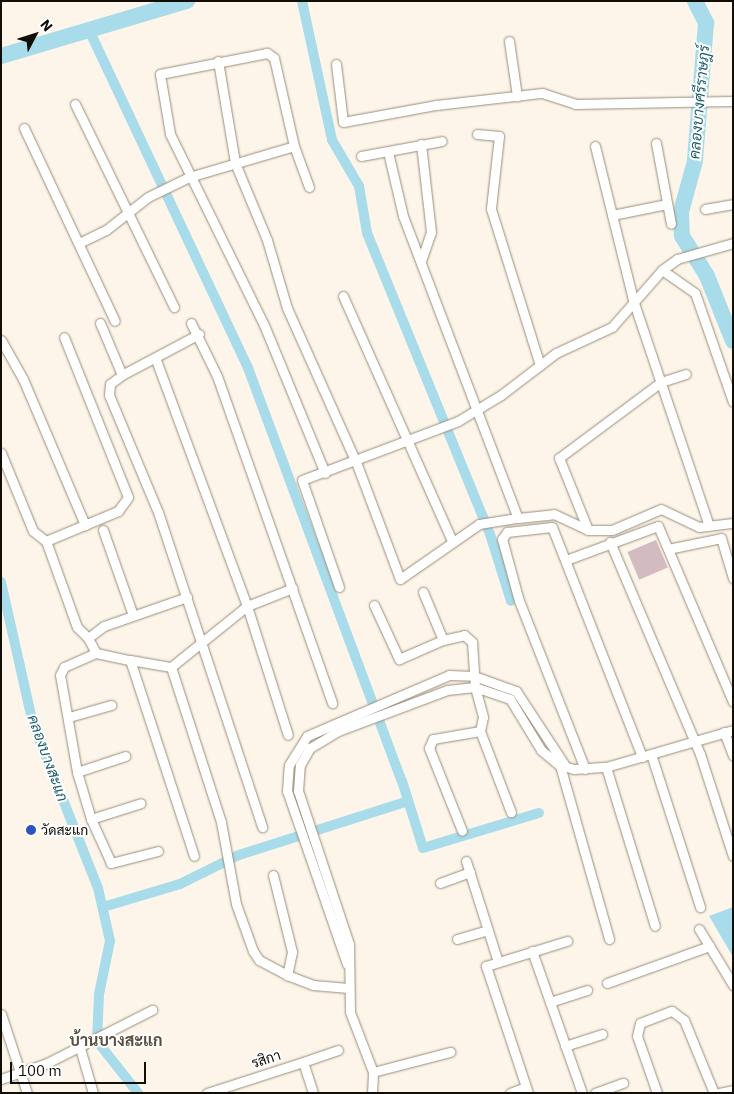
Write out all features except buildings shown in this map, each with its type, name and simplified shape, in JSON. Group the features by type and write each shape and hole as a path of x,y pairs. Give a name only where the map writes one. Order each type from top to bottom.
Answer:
{"street":[{"path":"508,41 517,96"},
{"path":"309,187 294,146 274,58 267,53 218,61 160,74 170,134 189,177 264,325 325,473"},
{"path":"218,61 235,163 267,240 286,308 356,462 400,579 479,524 554,514 588,530 612,530 661,509 699,527 733,522"},
{"path":"336,64 343,122 436,104 542,93 575,104 691,98 733,101"},
{"path":"75,104 174,307"},
{"path":"24,128 115,321"},
{"path":"477,134 499,136 491,209 540,365"},
{"path":"361,156 442,141"},
{"path":"656,143 671,224"},
{"path":"421,144 430,232 421,261"},
{"path":"79,243 98,236 148,197 169,186 189,177 294,146"},
{"path":"595,146 633,300 709,526"},
{"path":"388,152 403,216 518,518"},
{"path":"612,215 667,204"},
{"path":"705,209 733,204"},
{"path":"339,587 302,480 409,442 458,421 540,365 612,326 633,300 662,270 677,259 733,243"},
{"path":"662,270 696,293 733,402"},
{"path":"343,296 452,541"},
{"path":"100,323 122,375"},
{"path":"191,323 199,334 293,588 332,703"},
{"path":"199,334 156,360 122,375 110,384 108,395 158,512 203,637 262,827"},
{"path":"46,541 124,507 128,497 64,336"},
{"path":"1,340 4,353 24,379 85,525"},
{"path":"156,360 246,606 288,735"},
{"path":"588,530 559,458 661,382 686,374"},
{"path":"1,453 34,531 46,541 77,627 88,638 96,653"},
{"path":"585,769 519,601 503,535 548,525 566,560 647,755 700,907"},
{"path":"566,560 654,525 661,529 733,702"},
{"path":"103,530 134,615"},
{"path":"668,549 721,538 733,578"},
{"path":"610,542 694,742 733,856"},
{"path":"170,667 203,637 246,606 293,588"},
{"path":"423,592 443,640"},
{"path":"88,638 134,615 188,597"},
{"path":"374,605 399,659 443,640 468,637 474,687 483,717 480,731 510,812"},
{"path":"158,851 112,863 91,819 77,772 61,670 96,653 170,667"},
{"path":"130,660 194,856"},
{"path":"170,667 226,846 231,880 253,951 259,960 287,975 313,985 348,988"},
{"path":"348,965 298,828 287,790 289,764 306,736 335,720 384,704 444,680 452,674 474,676 516,691 561,763 609,939"},
{"path":"459,676 460,690"},
{"path":"444,680 447,690"},
{"path":"372,1093 373,1072 350,1012 348,988 349,944 298,791 300,765 320,738 388,716 447,690 474,687 510,699 541,750 561,763 585,769 606,767 729,731 733,755"},
{"path":"69,717 111,705"},
{"path":"335,720 338,731"},
{"path":"462,831 430,743 442,736 480,731"},
{"path":"77,772 125,756"},
{"path":"606,767 655,926"},
{"path":"91,819 141,804"},
{"path":"466,861 498,962"},
{"path":"440,883 470,872"},
{"path":"273,875 292,952 287,975"},
{"path":"699,929 733,985"},
{"path":"457,939 488,930"},
{"path":"510,1093 527,1090 486,968 498,962 566,941"},
{"path":"607,983 709,946"},
{"path":"532,951 582,1093"},
{"path":"550,1002 587,990"},
{"path":"1,1079 47,1063 80,1048 152,1010"},
{"path":"657,1093 637,1036 640,1023 672,1011 684,1020 714,1093"},
{"path":"1,1014 27,1093"},
{"path":"565,1046 602,1034"},
{"path":"80,1048 93,1093"},
{"path":"303,1062 338,1050"},
{"path":"373,1072 450,1052"},
{"name":"รสิกา","path":"207,1093 303,1062 313,1093"},
{"path":"596,1093 623,1083"},
{"path":"719,1093 733,1090"}],"water":[{"path":"733,907 733,957 709,916"}],"waterway":[{"path":"1,56 187,1"},
{"path":"302,1 332,140 359,186 367,233 490,534 511,601"},
{"name":"คลองบางศรีราษฎร์","path":"695,1 706,23 695,161 681,212 682,236 707,276 733,341"},
{"path":"89,30 248,368 402,781 423,848 539,813"},
{"name":"คลองบางสะแก","path":"1,582 33,724 98,888 110,941 99,994 97,1041 138,1093"},
{"path":"103,907 180,884 239,855 408,801"}],"place":[{"name":"วัดสะแก","path":"31,830"}],"district":[{"name":"บ้านบางสะแก","path":"116,1040"}]}
